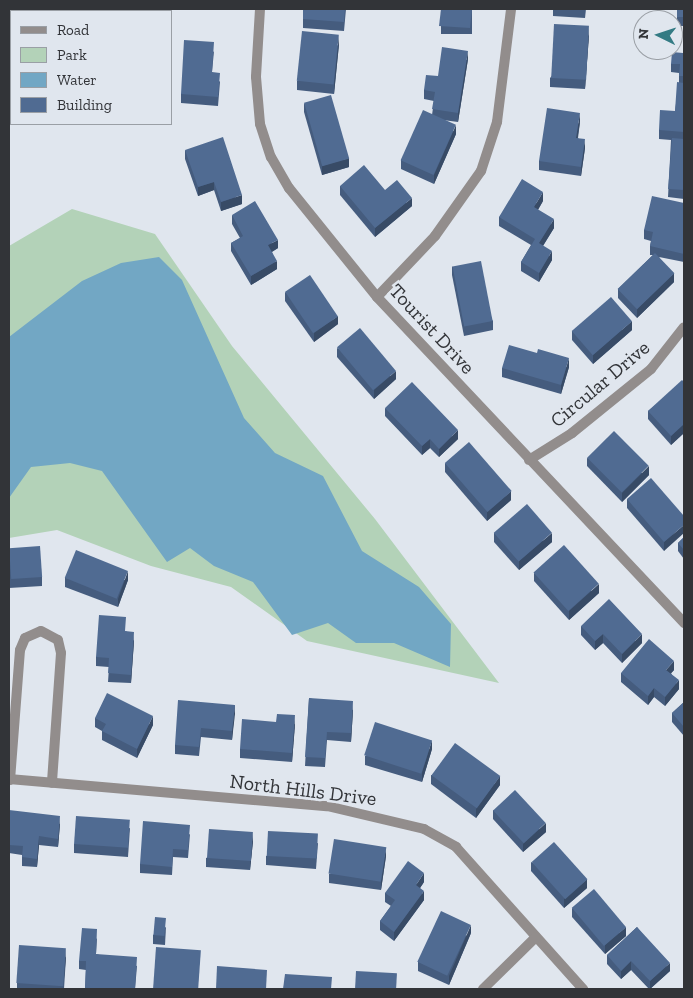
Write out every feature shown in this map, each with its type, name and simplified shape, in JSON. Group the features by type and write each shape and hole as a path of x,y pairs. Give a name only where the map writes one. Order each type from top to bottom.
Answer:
{"street":[{"name":"Tourist Drive","path":"260,9 256,77 260,124 271,157 325,237 377,297 684,623"},
{"path":"377,297 435,236 481,171 497,122 511,9"},
{"name":"Circular Drive","path":"530,460 572,433 651,368 684,327"},
{"path":"10,780 20,650 25,638 41,631 58,640 61,653 52,783"},
{"name":"North Hills Drive","path":"10,780 327,806 401,820 456,847 582,989"},
{"path":"482,989 536,937"}],"green space":[{"path":"72,209 155,234 232,346 375,519 499,683 307,641 231,587 151,566 57,530 9,538 9,246"}],"water":[{"path":"159,257 182,280 244,418 275,453 323,476 362,551 419,587 451,624 450,667 394,643 356,643 328,623 292,635 253,582 214,566 190,548 167,562 102,471 70,463 31,467 9,498 9,337 82,281 121,263"}],"building":[{"path":"303,9 345,9 344,22 303,19"},
{"path":"441,9 472,9 470,28 439,26"},
{"path":"554,24 589,26 586,80 551,78"},
{"path":"302,31 339,35 334,85 297,81"},
{"path":"184,40 214,42 212,72 220,73 218,97 181,94"},
{"path":"684,40 684,76 679,76 680,64 671,64 671,60 683,60"},
{"path":"442,47 468,51 458,113 432,109 435,92 424,90 426,75 438,76"},
{"path":"677,82 684,83 684,132 659,130 660,110 675,111"},
{"path":"331,95 349,158 322,166 304,103"},
{"path":"547,108 580,113 576,138 585,139 581,167 539,161"},
{"path":"423,110 456,125 434,175 401,160"},
{"path":"223,137 242,195 221,202 214,182 198,187 185,150"},
{"path":"672,138 684,139 684,190 668,189"},
{"path":"364,165 385,190 397,180 412,198 375,228 340,186"},
{"path":"522,179 543,192 534,207 554,219 539,243 552,251 539,273 521,262 535,239 499,217"},
{"path":"652,196 684,203 684,254 650,246 653,232 644,230"},
{"path":"255,201 278,240 268,245 277,261 251,276 231,243 243,236 232,215"},
{"path":"655,253 674,273 637,309 618,289"},
{"path":"481,261 493,321 464,326 453,267"},
{"path":"310,275 338,316 313,333 285,292"},
{"path":"611,297 632,321 593,355 572,331"},
{"path":"360,328 396,371 373,390 337,347"},
{"path":"509,345 537,353 538,349 569,358 561,385 502,368"},
{"path":"682,380 684,382 684,424 671,436 648,411"},
{"path":"412,382 458,430 439,449 430,439 422,446 385,408"},
{"path":"614,431 649,466 622,493 587,458"},
{"path":"469,442 512,491 487,512 445,463"},
{"path":"651,478 684,516 684,525 664,542 627,499"},
{"path":"527,504 552,533 519,562 494,533"},
{"path":"684,537 684,550 678,543"},
{"path":"564,545 599,584 568,611 534,572"},
{"path":"40,546 42,577 11,579 9,548"},
{"path":"76,550 128,571 117,599 65,578"},
{"path":"609,599 642,634 622,654 603,634 595,641 581,626"},
{"path":"99,615 126,617 125,631 134,632 131,675 108,673 109,658 96,657"},
{"path":"649,639 674,661 666,670 679,680 665,697 654,688 648,696 621,673"},
{"path":"107,693 153,716 137,749 102,731 106,724 95,718"},
{"path":"309,698 353,701 351,733 327,732 325,758 305,757"},
{"path":"178,700 235,705 232,731 201,728 199,747 175,745"},
{"path":"684,702 684,727 672,713"},
{"path":"277,714 295,715 292,753 240,749 242,719 276,722"},
{"path":"375,722 432,741 421,774 364,755"},
{"path":"455,743 500,776 477,808 431,775"},
{"path":"515,790 546,823 524,843 493,810"},
{"path":"9,810 60,816 58,839 39,836 37,859 22,857 23,846 9,845"},
{"path":"76,816 130,820 128,848 74,844"},
{"path":"143,821 190,825 188,850 173,849 172,867 140,864"},
{"path":"209,829 253,832 251,861 207,858"},
{"path":"268,831 318,834 317,859 267,856"},
{"path":"334,839 386,847 381,882 329,874"},
{"path":"554,842 587,879 565,899 532,862"},
{"path":"408,861 424,873 416,885 424,891 394,932 380,921 395,900 385,893"},
{"path":"594,889 626,927 604,946 572,908"},
{"path":"441,911 471,925 447,976 417,962"},
{"path":"155,917 166,918 164,936 153,935"},
{"path":"637,927 670,963 650,981 631,961 621,971 607,955"},
{"path":"82,928 97,929 96,954 137,957 135,989 85,989 86,961 79,961"},
{"path":"19,945 66,948 63,986 16,983"},
{"path":"156,947 201,950 198,989 153,989"},
{"path":"217,966 267,970 266,989 216,989"},
{"path":"356,971 397,973 396,989 355,989"},
{"path":"285,974 332,977 331,989 283,989"}]}
